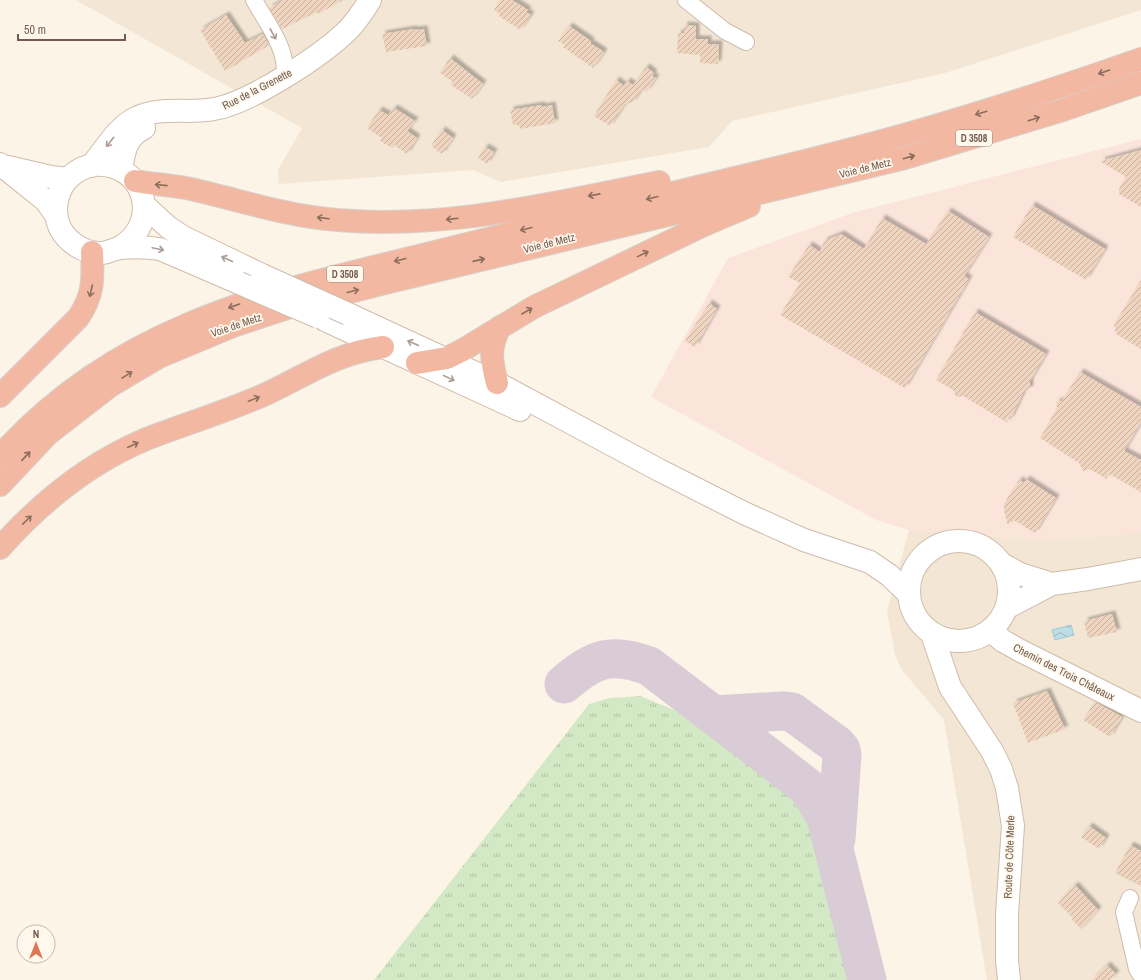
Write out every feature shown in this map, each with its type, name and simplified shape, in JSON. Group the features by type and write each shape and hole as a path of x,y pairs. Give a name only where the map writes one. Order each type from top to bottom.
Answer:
{"highway":[{"name":"Voie de Metz","path":"0,456 58,400 119,357 168,332 222,310 322,279 817,158 907,134 1018,101 1141,59"},
{"name":"Voie de Metz","path":"0,486 48,434 93,398 159,357 208,335 290,307 343,293 686,209 804,183 905,158 1010,127 1141,83"},
{"path":"128,176 186,188 274,210 314,217 376,222 438,221 498,213 907,134"},
{"path":"417,363 447,358 462,351 500,327 571,289 704,225 804,183"},
{"path":"0,396 65,330 84,308 92,284 92,252"},
{"path":"497,383 491,361 492,345 500,327"},
{"path":"0,548 48,500 88,471 122,450 265,394 327,362 353,352 383,347"}],"main road":[{"name":"Rue de la Grenette","path":"91,166 126,124 135,118 157,112 193,112 227,106 284,76 331,46 358,19 370,0"},
{"name":"Rue de la Grenette","path":"128,176 125,146 131,137 139,130 158,122 211,121 228,116 241,112 301,81 324,66 359,36 384,0"},
{"path":"1,165 51,177 68,179"},
{"path":"1,165 46,200 56,215 62,232 68,239 83,249 92,252 110,252 127,244 138,231 142,222 144,205 142,196 128,176 101,165 91,166 78,170 68,179 58,196 56,215"},
{"path":"144,205 168,227 183,238 447,358 497,383 659,470 789,534 870,562 889,575 908,594"},
{"path":"119,248 160,249 325,320 503,403 659,470"},
{"path":"1002,564 1008,578 1009,593 1006,608 999,621 990,630 978,637 955,641 932,634 920,623 912,609 908,594 911,576 919,560 930,549 945,542 961,540 984,547 1002,564 1020,574 1052,584"},
{"path":"870,562 919,560"},
{"path":"1006,608 1052,584 1141,569"},
{"name":"Chemin des Trois Châteaux","path":"990,630 1002,641 1141,711"},
{"name":"Route de Côte Merle","path":"932,634 954,695 992,751 1001,770 1010,800 1012,826 1006,960 1009,980"},
{"path":"947,678 967,640"}],"street":[{"path":"254,0 282,51 285,64 284,76"},
{"path":"686,0 725,31 746,42"},
{"path":"1130,898 1124,912 1138,969 1141,975"}],"shaded area":[{"path":"76,0 1141,0 1141,10 945,73 732,121 709,147 501,182 473,170 279,184 278,170 302,128"},
{"path":"1141,139 1141,531 1119,535 1042,539 909,530 876,520 651,397 728,258 852,213"},
{"path":"909,530 1042,539 1119,535 1141,531 1141,980 987,980 944,720 902,670 895,655 887,611"}],"green space":[{"path":"640,696 677,711 778,784 802,811 818,848 850,980 374,980 589,704 610,698"}],"water":[{"path":"1071,625 1074,635 1055,640 1052,630"}],"building":[{"path":"283,0 343,0 318,14 317,12 282,29 269,8"},
{"path":"500,0 512,0 528,10 526,12 531,15 520,30 499,16 500,14 494,10"},
{"path":"226,15 245,43 263,34 269,45 225,71 200,30"},
{"path":"684,25 696,26 696,39 708,39 708,44 719,44 718,64 700,63 700,55 677,53 678,33 684,33"},
{"path":"569,26 604,52 593,68 563,47 565,45 558,41"},
{"path":"413,29 424,29 427,46 386,52 382,34"},
{"path":"450,58 483,84 472,99 451,85 453,82 440,73"},
{"path":"646,67 654,73 652,76 656,78 646,92 642,89 633,102 625,104 610,126 594,116 616,80 624,86 627,81 633,85"},
{"path":"542,105 542,107 552,105 555,123 520,129 519,125 513,125 510,110"},
{"path":"394,108 415,121 407,131 417,138 407,154 394,145 392,148 380,141 382,138 367,128 379,110 388,115"},
{"path":"442,130 453,138 442,154 431,146"},
{"path":"485,147 494,152 487,164 478,158"},
{"path":"1141,150 1141,207 1119,194 1119,189 1126,177 1100,161"},
{"path":"1032,205 1105,249 1086,280 1013,237"},
{"path":"948,211 989,237 964,276 969,279 905,388 780,315 800,283 788,277 809,245 820,252 824,241 841,234 864,249 882,218 926,244"},
{"path":"1141,280 1141,349 1116,334 1114,325"},
{"path":"709,303 717,309 695,347 685,341"},
{"path":"975,312 1046,354 1030,381 1030,389 1024,391 1010,420 1006,417 1008,423 963,396 956,397 953,390 936,380"},
{"path":"1080,372 1141,407 1141,422 1124,451 1141,460 1141,492 1109,474 1106,479 1090,469 1083,471 1079,463 1040,438 1057,408 1056,402 1062,401"},
{"path":"1026,479 1056,498 1035,533 1012,519 1008,526 1004,511 1004,504 1019,480 1024,483"},
{"path":"1112,614 1117,632 1088,638 1084,621"},
{"path":"1047,691 1065,729 1028,743 1013,703"},
{"path":"1095,702 1122,717 1110,737 1083,720"},
{"path":"1089,826 1106,838 1099,849 1081,837"},
{"path":"1130,845 1141,851 1141,886 1115,873"},
{"path":"1075,885 1098,910 1081,929 1072,920 1073,918 1058,903"},
{"path":"1107,965 1116,974 1110,980 1092,980"}],"taxiway":[{"path":"564,684 585,668 604,660 624,659 649,666 807,787 826,818 867,980"},
{"path":"713,715 783,711 792,712 837,745 841,750 842,755 836,839"}]}
